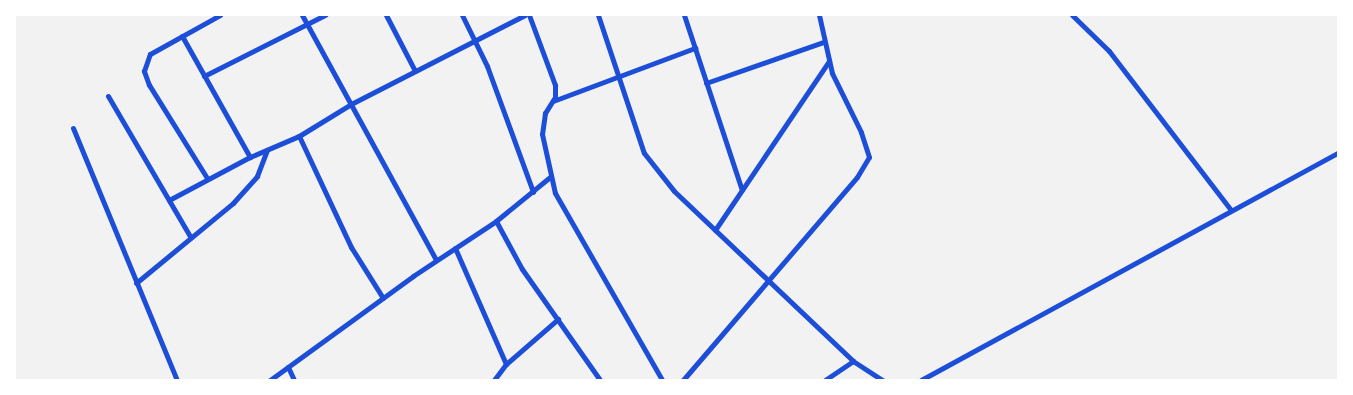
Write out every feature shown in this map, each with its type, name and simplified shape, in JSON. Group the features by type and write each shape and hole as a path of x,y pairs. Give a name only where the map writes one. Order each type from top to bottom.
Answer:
{"street":[{"path":"207,178 149,85 144,71 150,54 220,15"},
{"path":"302,15 436,260"},
{"path":"204,76 325,15"},
{"path":"386,15 416,71"},
{"path":"462,15 487,66 533,192"},
{"path":"169,200 207,178 299,136 351,104 525,15"},
{"path":"529,15 555,85 553,101 545,114 542,134 550,177 591,260 662,380"},
{"path":"598,15 644,153 674,191 768,281 853,361 882,380"},
{"path":"684,15 742,190"},
{"path":"683,380 857,177 869,157 862,132 829,61 823,42 819,15"},
{"path":"1072,15 1109,51 1199,164 1231,210"},
{"path":"182,36 250,157"},
{"path":"706,83 823,42"},
{"path":"553,101 695,48"},
{"path":"715,230 829,61"},
{"path":"108,96 191,238"},
{"path":"73,128 177,380"},
{"path":"299,136 351,247 383,298"},
{"path":"136,283 233,203 256,176 268,150"},
{"path":"921,380 1338,153"},
{"path":"270,380 436,260 496,221 550,177"},
{"path":"496,221 522,269 558,319 597,379"},
{"path":"455,248 506,364"},
{"path":"494,380 506,364 558,319"},
{"path":"825,380 853,361"},
{"path":"288,367 294,380"}]}
